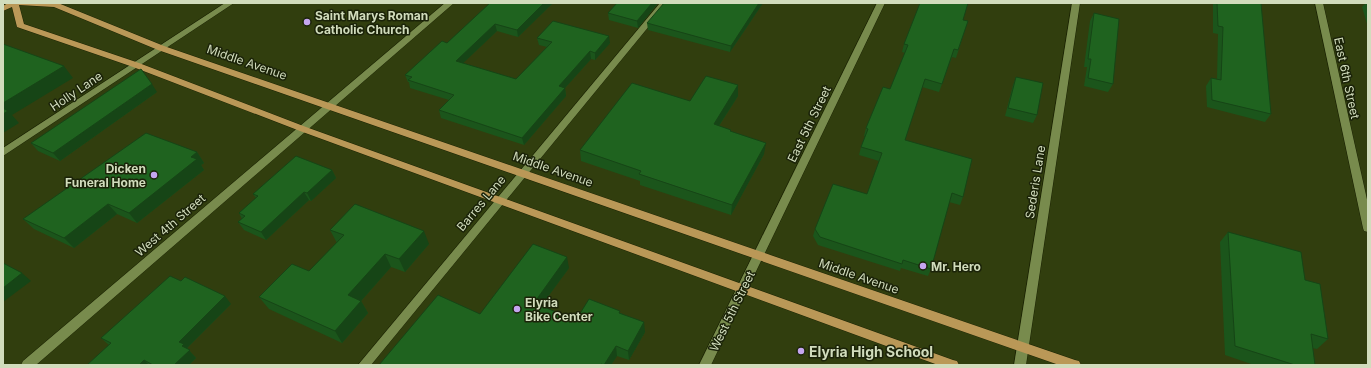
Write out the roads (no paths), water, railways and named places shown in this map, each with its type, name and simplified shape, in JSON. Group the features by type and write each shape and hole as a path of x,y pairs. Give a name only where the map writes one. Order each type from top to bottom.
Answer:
{"main road":[{"path":"3,9 14,3 20,25 136,65 303,129 952,365"},
{"name":"Middle Avenue","path":"22,3 54,5 161,48 1075,365"}],"street":[{"name":"Holly Lane","path":"3,154 230,3"},
{"name":"West 4th Street","path":"27,365 450,3"},
{"name":"Barres Lane","path":"364,365 664,3"},
{"name":"East 5th Street","path":"758,256 881,3"},
{"name":"Sederis Lane","path":"1020,365 1076,3"},
{"name":"East 6th Street","path":"1319,3 1368,228"},
{"name":"West 5th Street","path":"705,365 758,256"}],"place":[{"name":"Saint Marys Roman Catholic Church","path":"307,22"},
{"name":"Dicken Funeral Home","path":"154,175"},
{"name":"Mr. Hero","path":"923,266"},
{"name":"Elyria Bike Center","path":"517,309"},
{"name":"Elyria High School","path":"801,351"}]}
